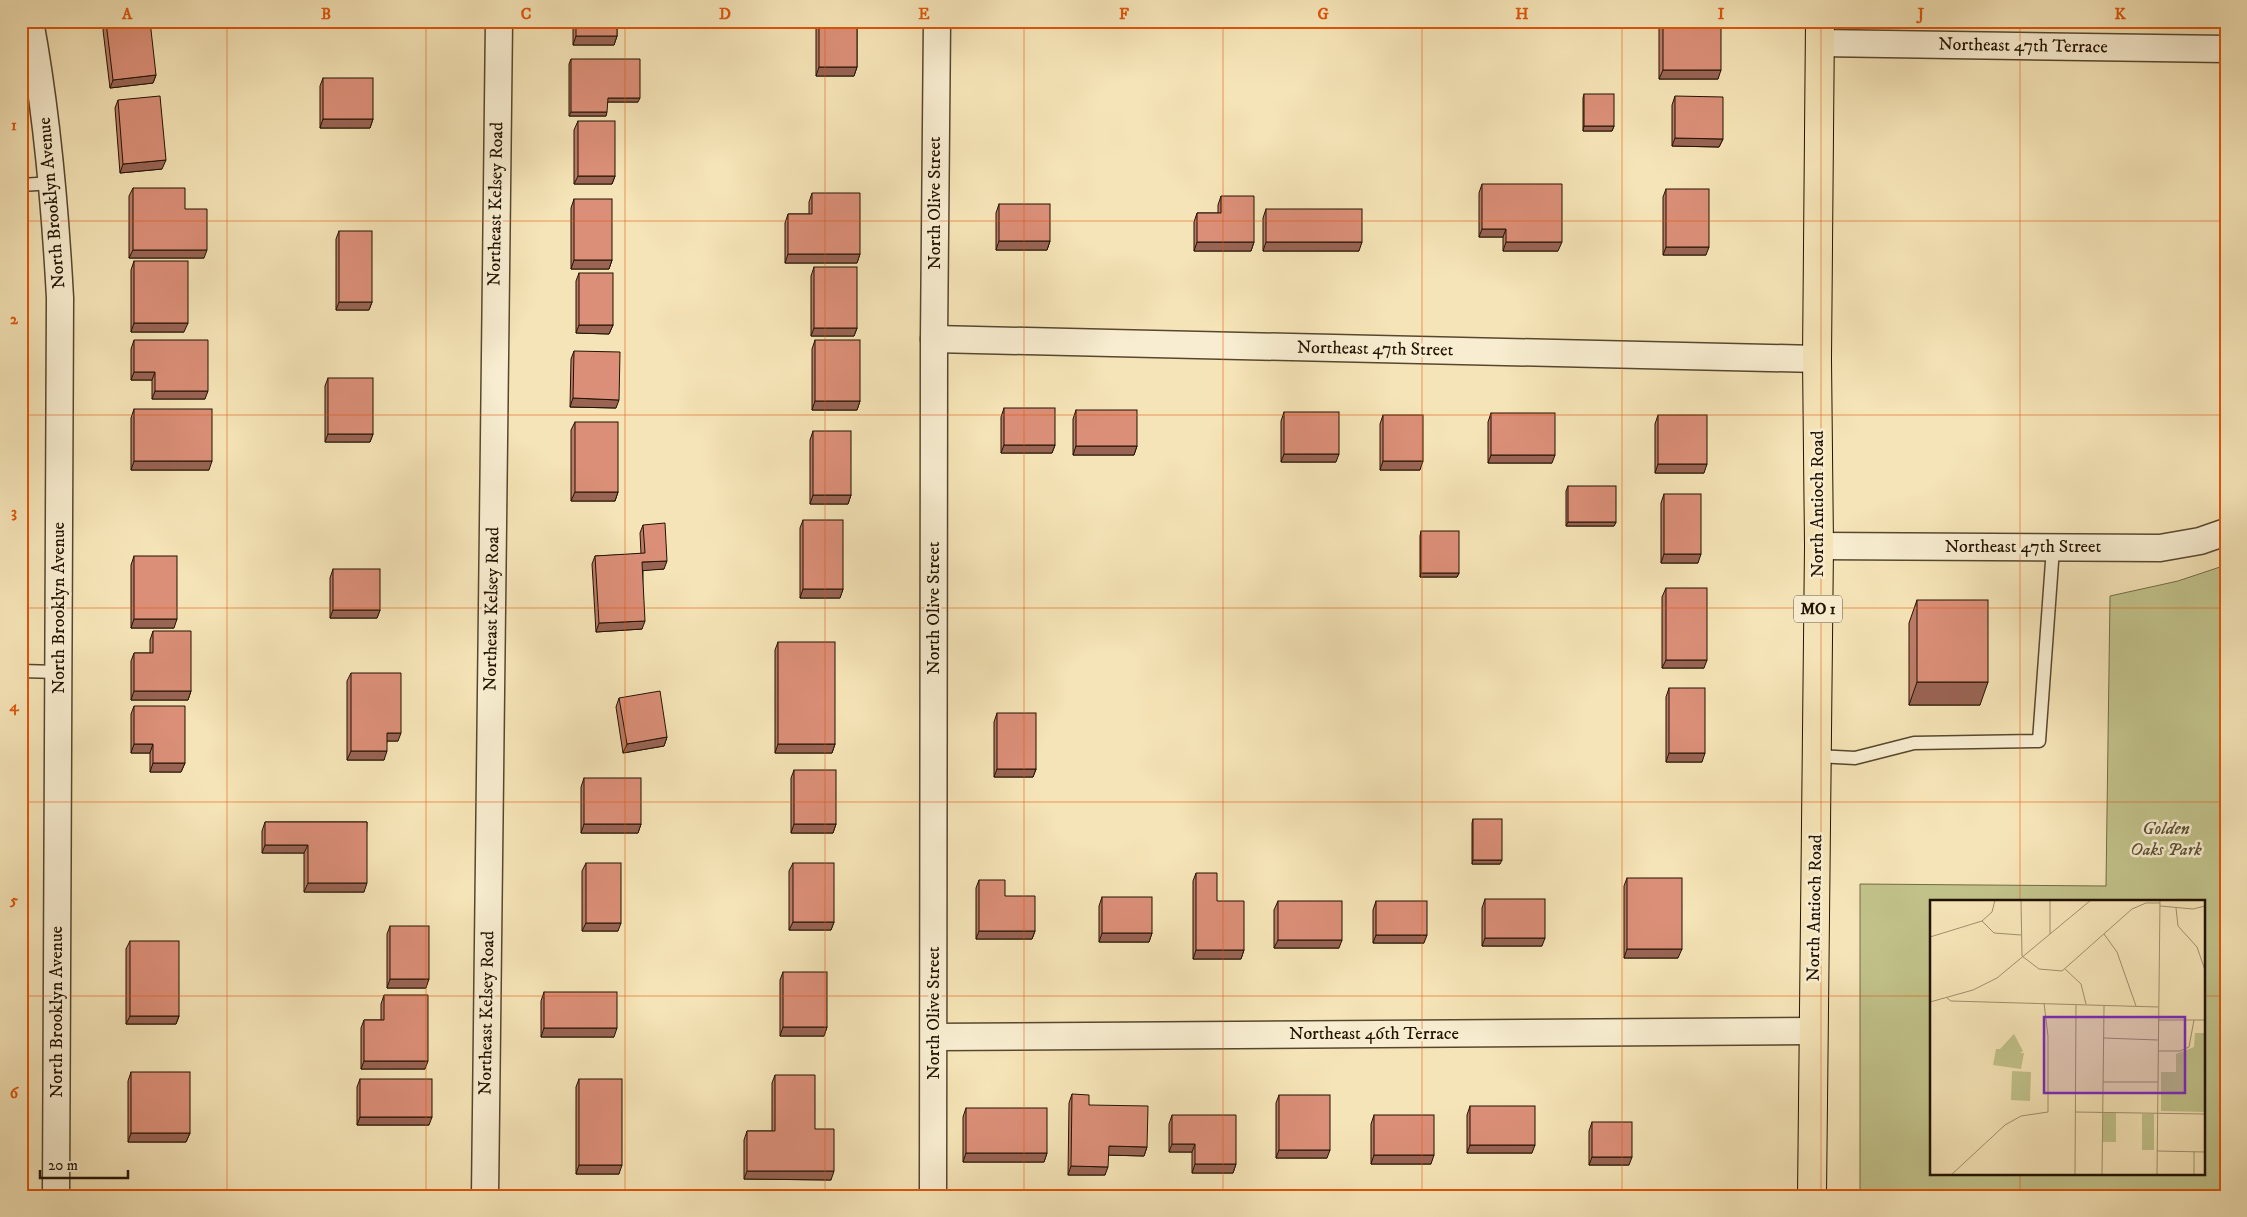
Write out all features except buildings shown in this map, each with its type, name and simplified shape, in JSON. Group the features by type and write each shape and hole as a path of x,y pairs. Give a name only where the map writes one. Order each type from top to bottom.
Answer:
{"main road":[{"name":"North Antioch Road","path":"1812,1196 1819,546 1817,359 1820,32"}],"street":[{"name":"North Brooklyn Avenue","path":"30,21 40,77 53,183 60,298 56,1196"},
{"name":"Northeast Kelsey Road","path":"485,1196 499,21"},
{"name":"North Olive Street","path":"933,1196 934,339 938,21"},
{"name":"Northeast 47th Terrace","path":"1820,32 2226,49"},
{"name":"Northeast 47th Street","path":"934,339 1817,359"},
{"name":"Northeast 47th Street","path":"1819,546 2160,548 2200,541 2226,532"},
{"name":"Northeast 46th Terrace","path":"934,1037 1813,1031"}],"lane":[{"path":"21,185 53,183"},
{"path":"1817,756 1855,758 1914,743 2039,742 2052,548"},
{"path":"21,671 58,672"}],"green space":[{"name":"Golden Oaks Park","path":"2226,565 2226,1196 1860,1196 1860,884 2106,886 2110,596 2178,581"}]}
